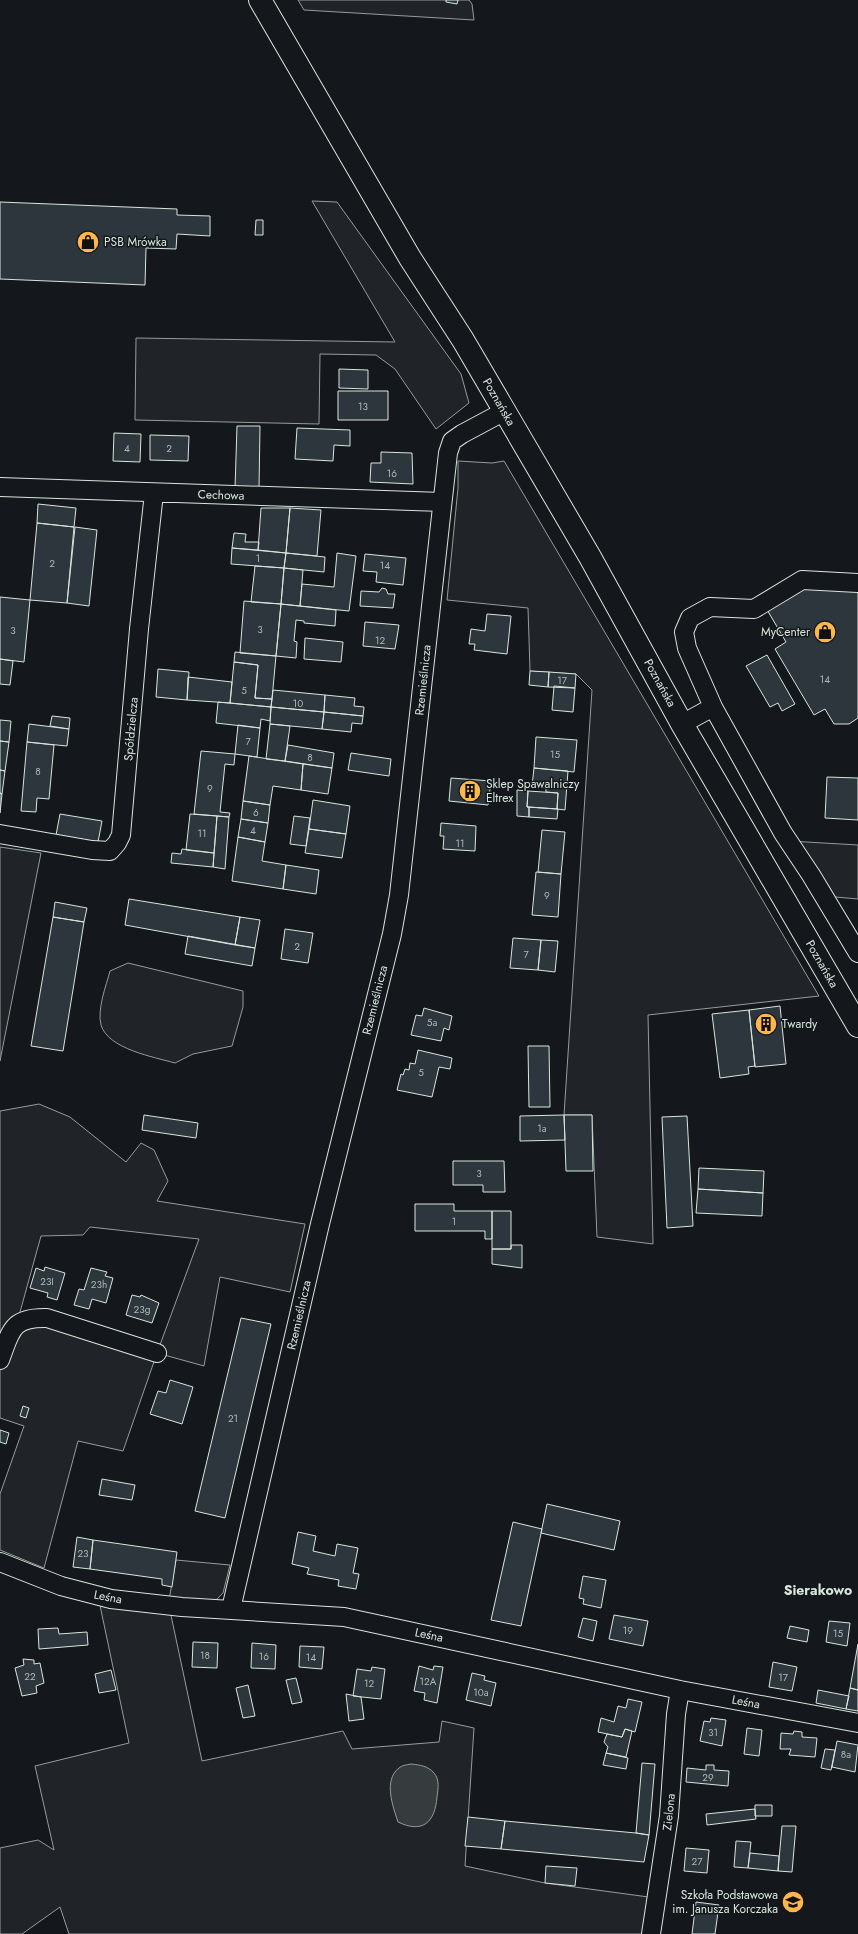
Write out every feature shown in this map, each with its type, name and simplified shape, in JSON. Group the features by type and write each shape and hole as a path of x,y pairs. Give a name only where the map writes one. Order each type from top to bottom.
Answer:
{"main road":[{"name":"Poznańska","path":"260,0 410,258 463,340 590,557 682,724 858,1026"}],"street":[{"name":"Rzemieślnicza","path":"231,1609 318,1232 400,895 448,453 452,441 504,411"},
{"name":"Cechowa","path":"0,487 442,502"},
{"name":"Spółdzielcza","path":"0,834 92,850 110,851 117,843 121,835 139,629 154,493"},
{"path":"858,583 802,580 754,609 710,607 690,618 684,632 687,648 713,707 783,833 811,875 858,953"},
{"path":"682,724 713,707"},
{"path":"0,1360 9,1336 17,1323 27,1319 36,1318 47,1318 157,1353"},
{"name":"Leśna","path":"0,1562 61,1586 111,1599 182,1607 344,1617 680,1690 858,1723"},
{"name":"Zielona","path":"650,1934 669,1816 676,1714 680,1690"}],"shaded area":[{"path":"298,0 469,0 472,4 474,20 304,10"},
{"path":"312,201 337,202 461,374 469,403 436,429 395,369 376,355 320,354 319,424 135,420 136,338 395,342"},
{"path":"458,461 492,463 504,461 819,996 648,1015 653,1244 597,1237 592,1115 564,1115 592,690 576,674 530,671 528,608 447,600 458,488"},
{"path":"789,841 858,845 858,899 824,896"},
{"path":"0,847 41,853 0,1061"},
{"path":"128,963 243,991 243,1007 232,1046 193,1054 175,1063 133,1051 113,1040 105,1033 101,1025 101,1005 110,971"},
{"path":"39,1104 70,1117 126,1162 141,1143 154,1150 168,1181 157,1201 305,1224 290,1292 220,1277 204,1366 157,1353 123,1451 78,1441 44,1568 0,1550 0,1494 24,1426 0,1418 0,1111","holes":["90,1227 199,1239 157,1353 36,1318 17,1323 41,1236 83,1235"]},
{"path":"176,1560 230,1565 223,1593 208,1608 169,1606 202,1761 343,1731 352,1749 439,1742 442,1721 474,1728 465,1866 545,1883 656,1898 651,1934 69,1934 60,1907 22,1934 0,1934 0,1848 38,1840 54,1850 35,1766 129,1743 98,1596 168,1606"},
{"path":"411,1764 424,1766 432,1771 436,1776 438,1785 434,1813 426,1823 421,1826 414,1827 398,1822 392,1801 390,1786 394,1773 402,1766"}],"building":[{"path":"446,0 458,0 457,4 446,2"},
{"name":"PSB Mrówka","path":"0,202 177,209 177,215 210,216 210,236 177,234 176,249 146,248 145,285 0,279"},
{"path":"256,220 263,220 263,235 255,235"},
{"path":"339,369 368,370 368,389 339,388"},
{"path":"338,391 388,391 388,420 338,420"},
{"path":"237,426 260,426 259,489 235,489"},
{"path":"297,428 350,430 350,446 334,445 333,461 295,459"},
{"path":"114,433 141,434 140,462 113,461"},
{"path":"150,435 189,436 188,461 150,460"},
{"path":"381,452 412,453 413,484 370,482 371,463 381,463"},
{"path":"38,504 76,508 74,527 37,523"},
{"path":"261,508 290,508 286,553 258,550"},
{"path":"290,508 321,510 317,556 286,553"},
{"path":"37,523 74,527 67,603 30,600"},
{"path":"75,527 97,530 89,606 67,603"},
{"path":"234,533 246,534 245,542 259,542 258,550 232,548"},
{"path":"232,548 286,553 284,568 231,564"},
{"path":"286,553 325,557 324,572 284,568"},
{"path":"337,553 356,556 349,611 300,606 302,584 334,587"},
{"path":"365,554 406,558 403,585 376,582 377,572 363,571"},
{"path":"255,566 284,568 281,604 251,602"},
{"path":"284,568 303,570 300,606 281,604"},
{"path":"804,586 858,588 858,718 849,724 834,724 825,709 814,715 775,649 786,642 766,608"},
{"path":"382,588 386,589 388,594 395,594 393,608 360,606 361,591 379,592"},
{"path":"0,597 30,600 24,662 0,659"},
{"path":"244,601 281,604 276,656 240,653"},
{"path":"281,604 336,610 335,626 304,623 304,621 296,620 294,641 297,642 296,658 276,656"},
{"path":"487,614 511,616 507,654 474,650 475,644 469,644 471,629 485,631"},
{"path":"365,622 399,625 395,649 363,646"},
{"path":"305,638 343,642 341,662 304,659"},
{"path":"235,652 276,656 272,699 255,698 258,665 234,662"},
{"path":"767,655 795,704 782,711 778,703 770,707 746,666"},
{"path":"0,659 13,661 10,685 0,684"},
{"path":"234,662 258,665 255,698 272,699 271,707 230,703"},
{"path":"158,669 189,672 187,700 156,697"},
{"path":"530,671 549,672 548,687 529,685"},
{"path":"549,672 576,674 575,688 548,687"},
{"path":"188,677 232,682 230,703 187,700"},
{"path":"554,686 575,688 573,712 552,710"},
{"path":"273,690 325,695 324,712 271,707"},
{"path":"325,695 355,698 354,706 364,707 363,716 324,712"},
{"path":"218,702 271,707 270,721 261,719 260,728 216,723"},
{"path":"271,707 324,712 322,729 270,724"},
{"path":"324,712 363,716 362,724 352,723 351,732 322,729"},
{"path":"52,716 70,718 69,729 50,726"},
{"path":"0,720 11,721 9,742 0,741"},
{"path":"29,724 69,729 67,746 27,742"},
{"path":"270,724 290,726 285,761 266,759"},
{"path":"238,725 260,728 257,757 235,754"},
{"path":"536,737 577,740 574,772 534,768"},
{"path":"0,741 9,742 5,771 0,770"},
{"path":"27,742 54,745 49,799 37,798 36,812 21,811"},
{"path":"288,745 334,753 332,768 285,761"},
{"path":"201,751 235,754 234,765 225,764 220,812 230,813 229,817 194,814"},
{"path":"351,753 391,759 389,776 348,770"},
{"path":"249,756 303,764 301,790 273,786 270,805 243,801"},
{"path":"303,764 332,768 328,794 301,790"},
{"path":"534,768 568,771 565,810 557,809 558,793 546,792 546,788 532,786"},
{"path":"0,770 5,771 2,794 0,793"},
{"path":"827,777 858,778 858,820 825,818"},
{"name":"Sklep Spawalniczy Eltrex","path":"451,778 491,781 488,805 449,801"},
{"path":"517,790 528,791 527,807 529,807 529,817 517,816"},
{"path":"528,791 558,793 557,809 527,807"},
{"path":"0,793 2,794 0,813"},
{"path":"313,800 350,806 346,834 309,829"},
{"path":"243,801 270,805 268,823 241,819"},
{"path":"529,807 558,809 557,819 529,817"},
{"path":"60,814 102,821 98,842 56,835"},
{"path":"190,814 217,816 214,853 186,850"},
{"path":"217,816 229,817 225,869 213,867"},
{"path":"294,816 310,818 306,846 290,844"},
{"path":"241,819 268,823 265,842 238,837"},
{"path":"441,823 476,826 475,851 443,849 444,836 440,836"},
{"path":"309,829 346,834 342,858 305,853"},
{"path":"542,830 565,832 561,874 538,872"},
{"path":"238,837 265,842 262,861 286,865 283,889 232,881"},
{"path":"182,849 214,853 213,867 171,863 172,853 181,854"},
{"path":"286,865 319,870 316,894 283,889"},
{"path":"536,872 561,874 558,917 532,915"},
{"path":"129,899 240,917 235,945 125,925"},
{"path":"55,902 87,908 84,922 53,917"},
{"path":"53,917 84,922 63,1051 31,1046"},
{"path":"240,917 260,920 255,948 235,945"},
{"path":"285,929 313,933 308,963 281,959"},
{"path":"188,936 255,948 252,966 185,954"},
{"path":"513,938 541,940 538,970 510,968"},
{"path":"541,940 558,941 555,972 538,970"},
{"name":"Twardy","path":"780,1006 786,1064 755,1067 749,1010"},
{"path":"424,1008 452,1016 449,1030 444,1028 441,1041 411,1035 416,1015 422,1016"},
{"path":"749,1010 755,1066 748,1067 749,1074 720,1078 712,1014"},
{"path":"528,1046 549,1046 550,1107 529,1107"},
{"path":"418,1050 452,1058 450,1069 439,1067 432,1097 397,1090 401,1074 403,1075 405,1069 409,1070 410,1063 415,1064"},
{"path":"144,1115 198,1123 196,1138 142,1130"},
{"path":"564,1115 565,1140 520,1141 520,1116"},
{"path":"564,1115 592,1115 593,1171 566,1171"},
{"path":"687,1116 693,1226 667,1228 662,1117"},
{"path":"453,1161 504,1161 505,1192 483,1192 483,1185 453,1185"},
{"path":"699,1168 764,1171 763,1193 698,1189"},
{"path":"698,1189 763,1193 762,1216 696,1213"},
{"path":"415,1204 454,1204 454,1211 492,1211 492,1239 485,1239 485,1231 415,1231"},
{"path":"492,1211 511,1211 511,1249 492,1249"},
{"path":"511,1245 522,1245 522,1268 492,1264 492,1249 511,1249"},
{"path":"45,1267 65,1273 57,1300 47,1297 48,1293 30,1288 36,1268 44,1271"},
{"path":"91,1268 107,1272 105,1276 113,1278 106,1303 92,1299 89,1309 74,1305 79,1289 84,1290"},
{"path":"132,1295 140,1297 141,1295 159,1303 152,1323 126,1315"},
{"path":"241,1318 271,1324 225,1518 195,1511"},
{"path":"170,1380 193,1387 182,1424 150,1414 158,1391 166,1393"},
{"path":"23,1406 29,1408 26,1418 20,1416"},
{"path":"0,1430 9,1433 6,1444 0,1442"},
{"path":"102,1479 135,1485 132,1500 99,1495"},
{"path":"547,1504 620,1521 614,1550 541,1533"},
{"path":"513,1522 542,1529 521,1626 491,1620"},
{"path":"298,1532 316,1536 313,1551 335,1556 337,1544 358,1548 353,1573 359,1574 356,1589 338,1586 339,1580 307,1574 309,1568 292,1564"},
{"path":"77,1537 93,1540 90,1569 73,1567"},
{"path":"93,1540 177,1552 172,1587 162,1585 162,1579 90,1569"},
{"path":"583,1576 606,1580 601,1608 583,1604 584,1599 579,1598"},
{"path":"614,1615 648,1621 643,1646 609,1639"},
{"path":"583,1618 597,1621 593,1641 578,1637"},
{"path":"829,1621 850,1623 847,1646 826,1642"},
{"path":"790,1626 809,1630 807,1642 787,1638"},
{"path":"58,1628 59,1634 87,1632 88,1645 39,1649 38,1629"},
{"path":"193,1642 218,1643 217,1668 192,1667"},
{"path":"252,1643 276,1645 275,1669 251,1668"},
{"path":"858,1644 858,1690 850,1688"},
{"path":"300,1646 324,1647 322,1669 299,1667"},
{"path":"23,1659 34,1660 34,1664 40,1663 44,1683 36,1686 37,1693 22,1696 15,1668 24,1665"},
{"path":"773,1662 797,1667 792,1691 769,1687"},
{"path":"419,1666 433,1670 434,1666 443,1667 437,1703 424,1700 425,1693 414,1691"},
{"path":"372,1667 385,1669 381,1699 353,1696 357,1669 371,1671"},
{"path":"111,1670 116,1690 99,1693 95,1674"},
{"path":"472,1673 485,1676 484,1680 496,1683 491,1706 466,1700"},
{"path":"296,1678 302,1702 292,1704 286,1680"},
{"path":"248,1685 255,1716 243,1718 236,1688"},
{"path":"850,1688 858,1690 858,1711 846,1709"},
{"path":"818,1690 849,1696 846,1709 816,1703"},
{"path":"346,1694 361,1697 364,1719 349,1721"},
{"path":"628,1699 642,1702 635,1732 625,1729 622,1737 598,1732 601,1718 614,1722 618,1706 626,1708"},
{"path":"711,1718 726,1720 722,1746 700,1741 704,1721 710,1722"},
{"path":"747,1728 762,1730 759,1756 744,1754"},
{"path":"625,1729 632,1731 626,1757 606,1753 608,1747 604,1742 607,1734 622,1737"},
{"path":"794,1731 802,1732 802,1737 817,1738 815,1757 789,1755 791,1749 780,1749 781,1733 793,1734"},
{"path":"837,1741 858,1745 855,1772 832,1767"},
{"path":"825,1749 835,1750 831,1770 821,1768"},
{"path":"606,1753 628,1758 626,1769 603,1765"},
{"path":"642,1763 655,1764 649,1835 636,1833"},
{"path":"706,1765 714,1765 714,1770 729,1771 728,1786 686,1782 687,1768 706,1770"},
{"path":"755,1805 772,1805 772,1816 755,1816"},
{"path":"755,1809 756,1819 707,1825 706,1814"},
{"path":"468,1817 505,1821 501,1849 465,1846"},
{"path":"505,1821 649,1835 644,1862 501,1849"},
{"path":"782,1826 796,1826 792,1872 778,1871"},
{"path":"736,1841 751,1842 748,1868 734,1867"},
{"path":"686,1848 709,1850 707,1873 684,1871"},
{"path":"750,1853 779,1856 778,1871 748,1868"},
{"path":"546,1866 577,1868 575,1886 545,1883"},
{"path":"696,1902 719,1905 715,1934 692,1934"}],"place":[{"name":"PSB Mrówka","path":"88,242"},
{"name":"MyCenter","path":"825,632"},
{"name":"Sklep Spawalniczy Eltrex","path":"470,791"},
{"name":"Twardy","path":"766,1024"},
{"name":"Szkoła Podstawowa im. Janusza Korczaka","path":"793,1902"}],"district":[{"name":"Sierakowo","path":"818,1590"}]}
